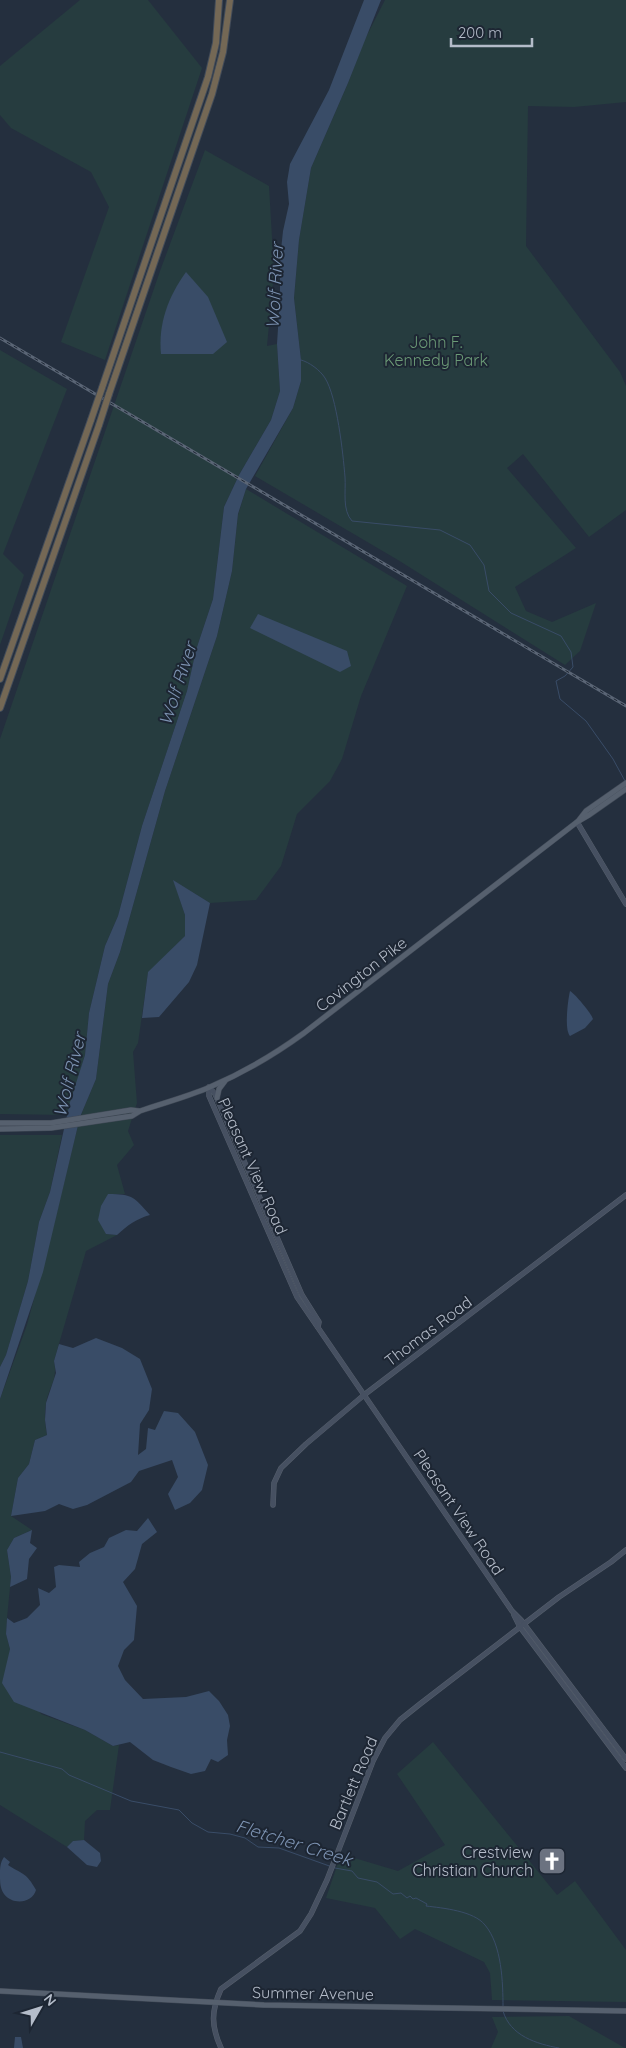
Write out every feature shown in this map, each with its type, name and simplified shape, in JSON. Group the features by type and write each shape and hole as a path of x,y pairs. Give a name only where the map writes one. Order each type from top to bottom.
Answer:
{"highway":[{"path":"0,679 208,77 216,43 219,0"},
{"path":"0,708 209,103 223,52 229,0"}],"main road":[{"name":"Covington Pike","path":"0,1129 9,1126 140,1111 209,1087 280,1050 577,822 590,815 626,783"},
{"name":"Covington Pike","path":"613,795 626,790"},
{"path":"577,822 626,904"},
{"path":"217,1098 219,1089 227,1079"},
{"name":"Pleasant View Road","path":"209,1087 217,1098 224,1122"},
{"name":"Pleasant View Road","path":"209,1087 209,1096 224,1122 269,1225 297,1297 522,1626 626,1768"},
{"name":"Covington Pike","path":"0,1123 9,1126"},
{"name":"Thomas Road","path":"274,1505 274,1483 280,1468 364,1395 626,1195"},
{"name":"Bartlett Road","path":"215,2003 221,1989 300,1931 311,1914 327,1880 373,1761 385,1738 400,1720 522,1626 626,1550"},
{"name":"Pleasant View Road","path":"522,1626 626,1759"},
{"name":"Summer Avenue","path":"0,1991 215,2003 626,2010"},
{"path":"215,2003 214,2033 221,2048"}],"green space":[{"path":"80,0 148,0 202,68 105,360 61,342 109,207 91,172 11,128 0,115 0,66"},
{"name":"John F. Kennedy Park","path":"385,0 626,0 626,102 574,107 528,106 526,246 620,372 626,386 626,510 589,537 523,454 507,468 576,548 515,587 526,611 552,622 596,603 580,651 565,665 398,560 255,476 293,408 301,381 301,360 294,298 299,240 311,168 365,39"},
{"path":"205,150 269,186 274,272 267,346 277,344 280,391 271,420 239,475 224,507 213,599 196,650 187,691 142,826 118,916 105,946 89,1013 85,1055 67,1115 0,1114 0,739 160,271"},
{"path":"0,350 67,389 3,554 24,575 0,645"},
{"path":"246,489 407,586 361,696 342,759 330,781 297,814 281,866 256,900 210,903 174,881 185,915 185,936 148,973 138,1043 133,1052 137,1103 128,1131 134,1145 117,1165 125,1194 108,1194 106,1234 117,1235 86,1251 54,1361 55,1373 45,1407 47,1435 35,1440 29,1464 18,1478 11,1516 32,1530 14,1538 7,1550 11,1577 6,1634 10,1649 8,1662 41,1714 85,1730 113,1746 119,1745 110,1810 97,1810 85,1821 84,1840 73,1841 67,1847 0,1805 0,1399 27,1325 80,1117 96,1079 108,984 120,952 165,791 217,636 232,571 238,515"},
{"path":"0,1135 62,1135 50,1192 39,1222 28,1281 6,1355 0,1367"},
{"path":"433,1742 557,1895 575,1881 626,1950 626,2002 492,2000 490,1973 484,1962 415,1929 400,1939 375,1908 326,1898 341,1854 398,1871 445,1845 397,1774"},
{"path":"569,2016 625,2048 491,2048 498,2032 492,2017"}],"water":[{"path":"364,0 381,0 311,168 299,240 294,298 301,360 301,381 293,408 246,489 238,514 232,571 217,636 165,791 120,952 108,984 96,1079 80,1117 43,1272 0,1399 0,1367 6,1355 28,1281 39,1222 50,1192 70,1102 85,1055 89,1013 105,946 118,916 142,826 187,691 196,650 213,599 224,507 239,475 271,420 280,391 277,344 280,260 283,231 289,204 287,182 290,164 329,90"},
{"path":"186,272 208,297 227,342 213,354 161,354 161,332 169,301"},
{"path":"258,614 347,651 351,666 340,672 250,628"},
{"path":"173,880 210,903 197,965 189,982 159,1017 142,1018 148,972 185,936 185,915"},
{"path":"570,991 583,1004 593,1019 585,1028 570,1036 567,1021"},
{"path":"108,1194 132,1198 150,1215 140,1218 117,1235 106,1234 98,1220 101,1206"},
{"path":"96,1338 122,1348 140,1359 152,1389 149,1410 140,1424 138,1455 146,1449 148,1428 155,1430 164,1411 178,1413 195,1432 208,1465 202,1490 190,1503 175,1510 168,1494 178,1477 172,1460 139,1471 131,1482 87,1505 73,1509 59,1504 45,1511 11,1516 18,1478 29,1464 35,1440 47,1435 45,1420 46,1403 56,1373 54,1361 59,1344 73,1348"},
{"path":"148,1518 157,1532 142,1544 135,1569 123,1582 137,1606 134,1640 124,1650 118,1666 125,1680 143,1699 186,1697 209,1691 219,1701 228,1715 230,1726 227,1740 228,1755 218,1762 211,1759 205,1771 191,1774 153,1760 130,1742 113,1746 85,1730 14,1702 2,1683 10,1649 6,1634 7,1618 14,1623 27,1618 40,1605 38,1588 49,1593 56,1587 54,1567 59,1565 80,1567 79,1562 90,1553 104,1547 109,1538 126,1530 137,1531"},
{"path":"32,1530 30,1543 37,1548 29,1559 27,1579 10,1587 11,1577 7,1550 14,1538"},
{"path":"84,1840 100,1853 101,1861 97,1867 87,1865 67,1847 73,1841"},
{"path":"4,1857 10,1862 8,1865 24,1874 33,1884 36,1890 30,1898 17,1901 8,1898 4,1894 0,1883 0,1866"},
{"path":"15,2037 21,2037 23,2048 14,2048"}],"waterway":[{"path":"301,360 314,367 323,375 333,398 343,454 345,500 347,511 352,521 440,530 470,545 484,565 489,591 511,613 561,636 571,652 573,667 565,676 556,681 560,699 586,721 613,759 625,781"},
{"name":"Fletcher Creek","path":"0,1752 62,1769 69,1775 131,1801 179,1810 192,1823 208,1832 230,1834 245,1838 258,1847 279,1848 335,1868 352,1871 358,1878 377,1882 393,1894 401,1893 407,1898 410,1896 413,1899 416,1898 427,1904 426,1906 458,1911 474,1916 485,1925 495,1943 502,1976 503,2007"},
{"name":"Fletcher Creek","path":"503,2011 507,2020 518,2033 533,2041 559,2048"}],"railway":[{"path":"0,338 626,706"}],"place":[{"name":"Crestview Christian Church","path":"552,1861"}],"water label":[{"name":"Wolf River","path":"275,286"},
{"name":"Wolf River","path":"178,684"},
{"name":"Wolf River","path":"70,1075"}]}
